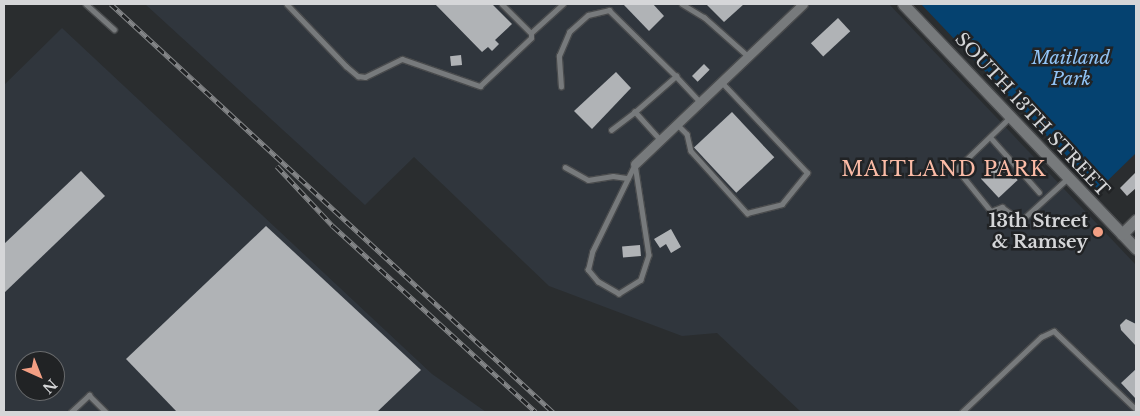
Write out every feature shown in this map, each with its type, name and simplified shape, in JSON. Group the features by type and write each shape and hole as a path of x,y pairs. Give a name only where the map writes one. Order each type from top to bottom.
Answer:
{"street":[{"path":"635,164 803,4"},
{"name":"SOUTH 13TH STREET","path":"903,4 1136,249"},
{"path":"1122,234 1136,220"}],"lane":[{"path":"86,4 114,29"},
{"path":"287,4 346,66 358,76 365,77 402,59 480,86 531,38 531,33 563,4"},
{"path":"502,4 531,33"},
{"path":"682,4 704,16 748,56"},
{"path":"561,87 559,56 569,32 588,15 609,10 700,102"},
{"path":"612,130 676,76"},
{"path":"677,124 687,134 691,151 748,213 782,204 807,173 721,82"},
{"path":"635,112 660,140"},
{"path":"1011,117 992,139 957,169 991,211 1002,207 1021,221 1068,178"},
{"path":"992,139 1039,192"},
{"path":"635,164 649,255 642,280 619,294 598,282 588,270 592,252 635,164"},
{"path":"565,166 588,180 612,176 628,178"},
{"path":"962,412 1042,336 1054,331 1136,409"},
{"path":"71,412 89,394 106,412"}],"shaded area":[{"path":"145,4 889,4 1136,265 1136,412 801,412 717,333 682,336 549,286 414,157 365,205"},
{"path":"62,28 432,374 486,412 8,412 4,408 4,85"}],"green space":[{"name":"Maitland Park","path":"921,4 1136,4 1136,153 1098,190"}],"building":[{"path":"435,4 492,4 512,24 495,40 499,44 492,51 488,47 482,52"},
{"path":"623,4 653,4 664,16 649,31"},
{"path":"706,4 744,4 724,22"},
{"path":"838,18 850,31 823,56 811,43"},
{"path":"461,55 462,65 451,66 450,56"},
{"path":"704,64 710,70 698,82 692,76"},
{"path":"616,72 631,88 592,129 574,111"},
{"path":"732,112 774,157 736,193 694,147"},
{"path":"1000,161 1018,180 999,198 981,179"},
{"path":"81,171 105,196 4,293 4,244"},
{"path":"1136,172 1136,188 1127,196 1120,188"},
{"path":"266,226 421,370 377,412 177,412 126,359"},
{"path":"671,229 681,247 671,253 666,244 660,248 654,239"},
{"path":"640,245 641,256 623,258 622,247"},
{"path":"1126,319 1136,324 1136,346 1121,330 1120,325"},
{"path":"1136,369 1136,399 1121,383"}],"railway":[{"path":"111,4 553,412"},
{"path":"277,166 333,226 536,412"}],"place":[{"name":"13th Street & Ramsey","path":"1098,232"}],"district":[{"name":"MAITLAND PARK","path":"944,169"}]}
